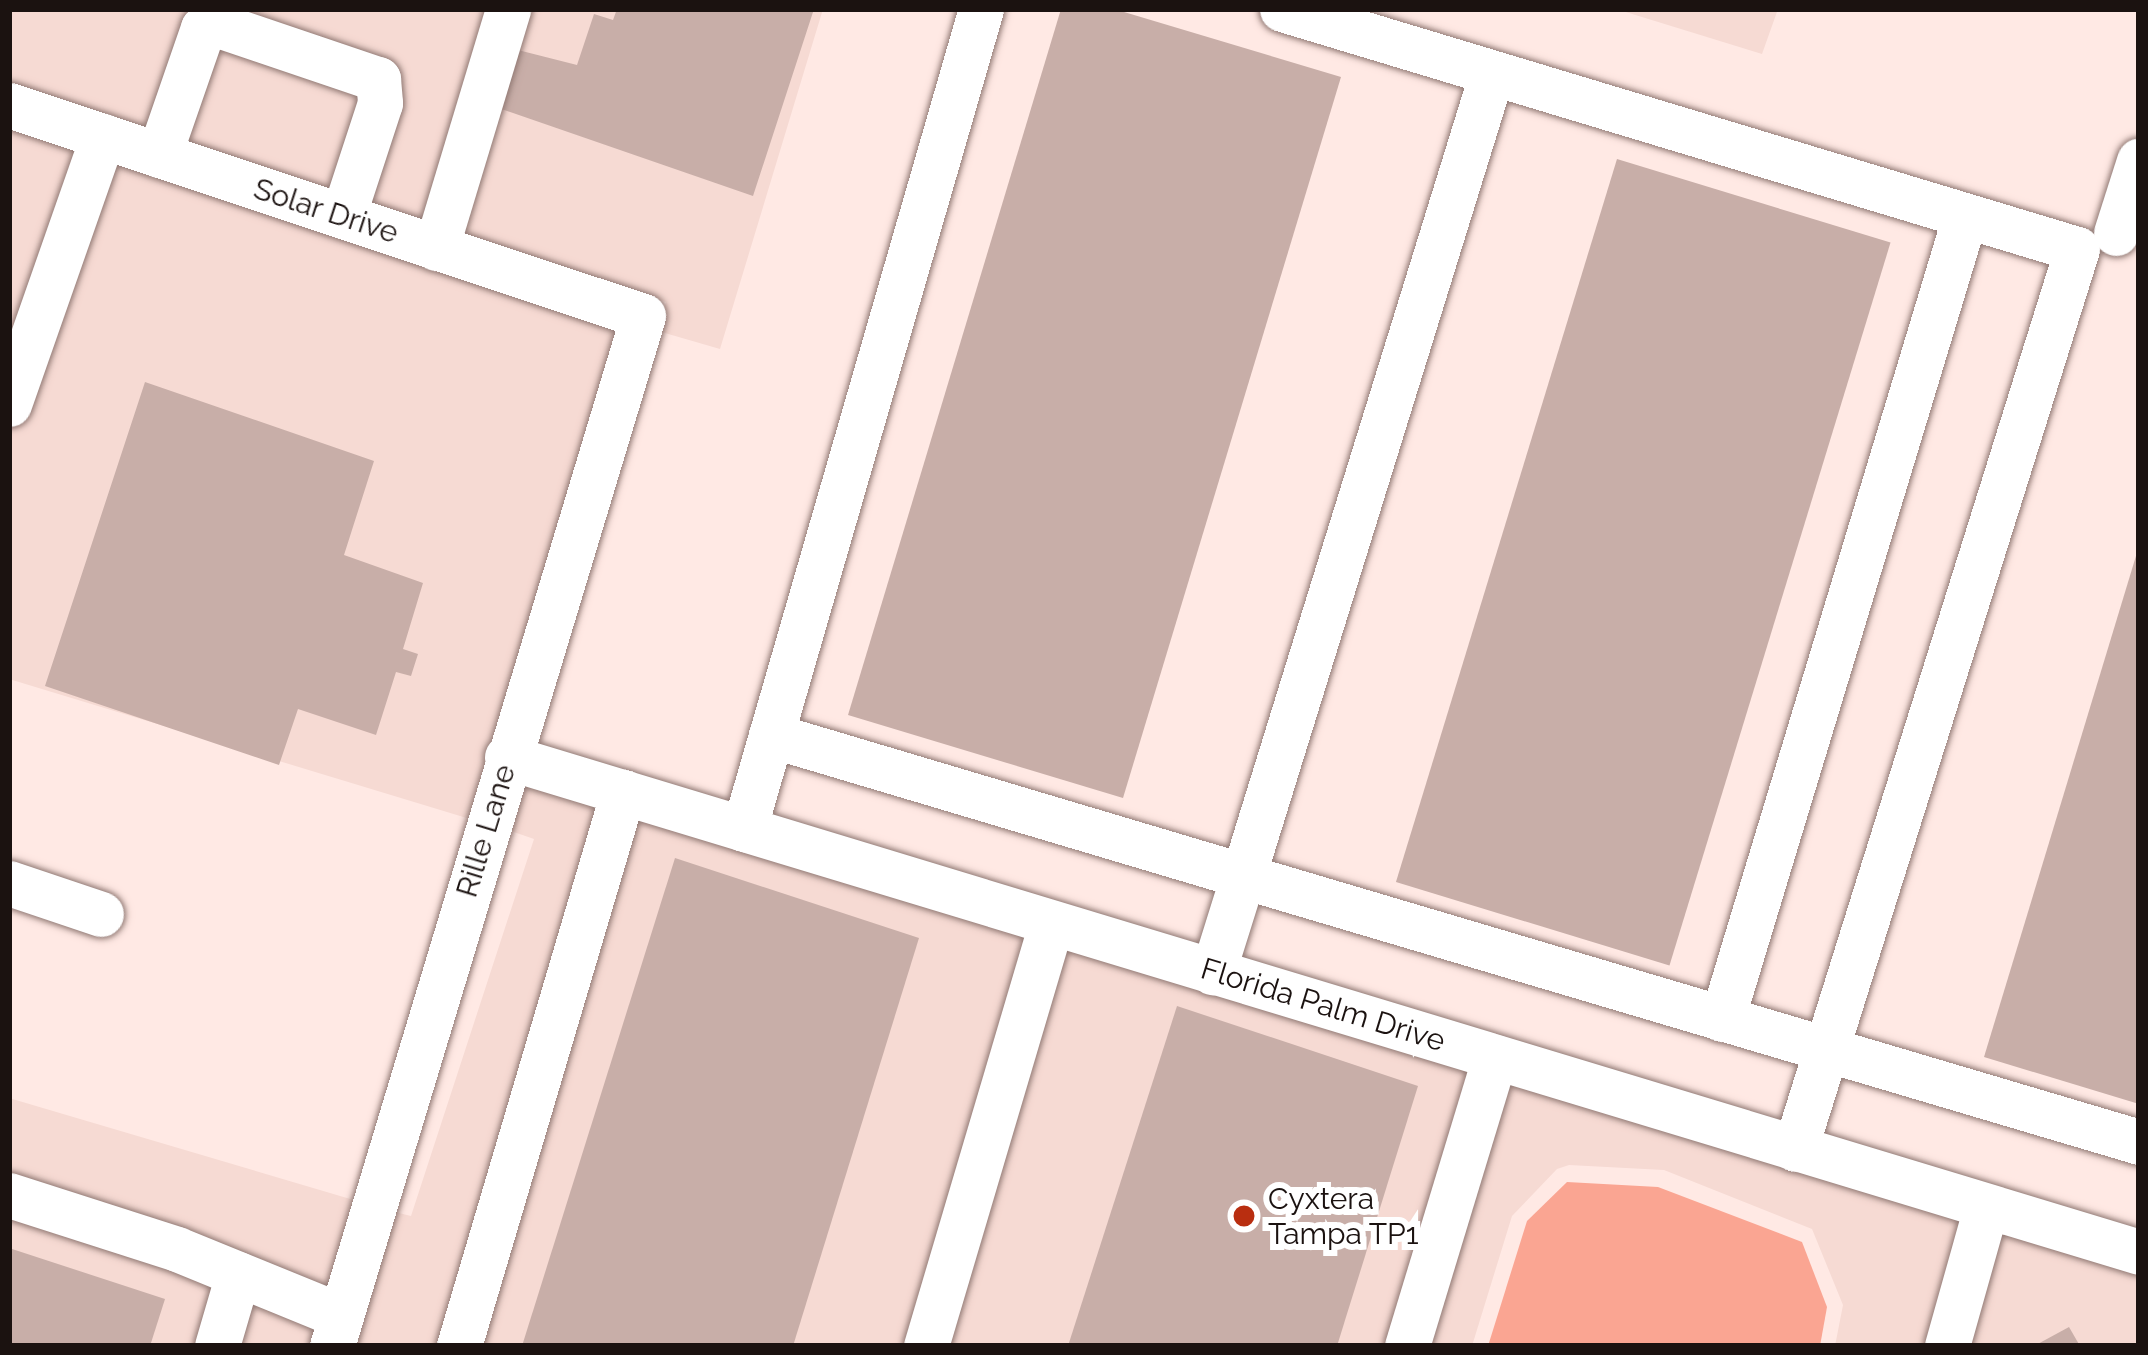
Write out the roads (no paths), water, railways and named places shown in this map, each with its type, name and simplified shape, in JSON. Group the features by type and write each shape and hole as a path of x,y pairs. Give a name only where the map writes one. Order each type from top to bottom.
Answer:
{"street":[{"path":"436,248 508,9"},
{"path":"744,829 981,9"},
{"path":"1282,9 1965,216 2111,235"},
{"path":"159,155 202,28 221,26 378,79 380,103 343,216"},
{"path":"1214,972 1491,76"},
{"name":"Solar Drive","path":"9,105 643,316"},
{"path":"9,404 22,319 103,136"},
{"path":"1795,1149 2139,161"},
{"path":"1722,1019 1965,216"},
{"name":"Rille Lane","path":"337,1331 643,316"},
{"path":"771,735 2139,1142"},
{"name":"Florida Palm Drive","path":"508,757 2139,1252"},
{"path":"459,1346 622,792"},
{"path":"9,883 101,914"},
{"path":"926,1346 1051,922"},
{"path":"1407,1346 1495,1057"},
{"path":"9,1195 238,1274 337,1331"},
{"path":"1947,1346 1987,1207"},
{"path":"217,1346 238,1274"}],"place":[{"name":"Cyxtera Tampa TP1","path":"1244,1216"}]}
